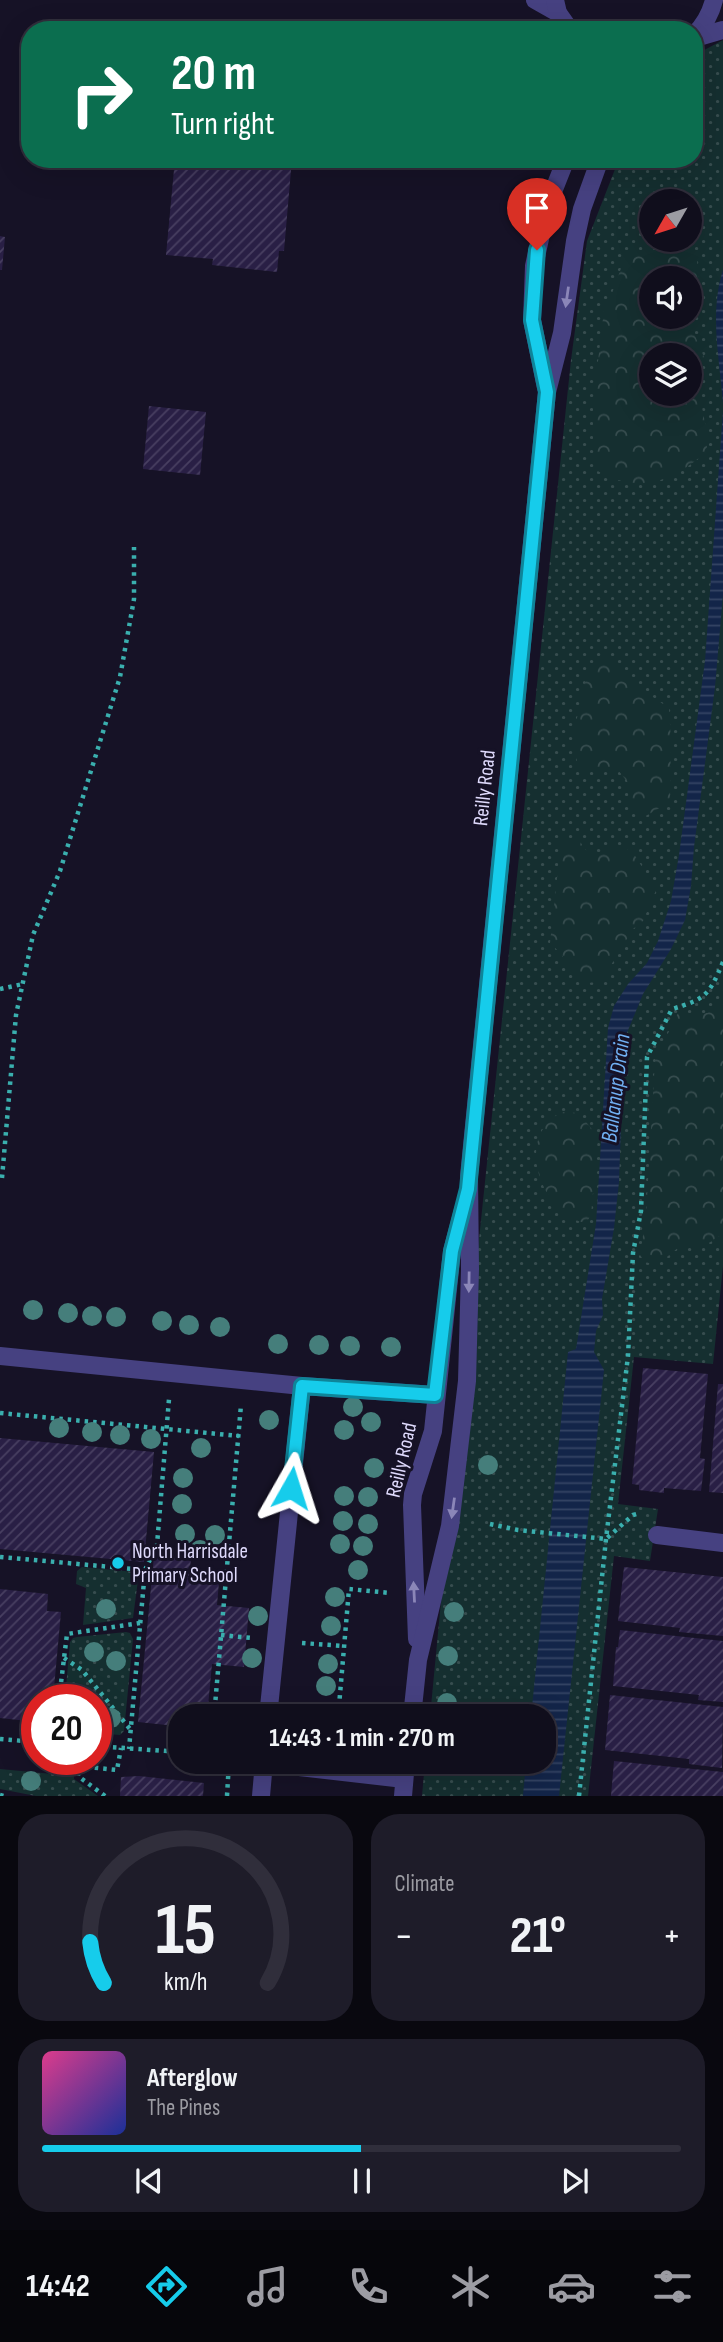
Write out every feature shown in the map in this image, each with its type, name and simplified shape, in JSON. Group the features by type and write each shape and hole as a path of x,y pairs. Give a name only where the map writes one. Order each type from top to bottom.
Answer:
{"street":[{"path":"535,0 564,20"},
{"path":"703,24 714,0"},
{"path":"703,34 723,30"},
{"name":"Reilly Road","path":"547,392 532,320 534,266 547,207 562,168"},
{"name":"Reilly Road","path":"413,1704 418,1660 450,1526 467,1381 470,1269 468,1189 547,392 562,333 580,220 597,168"},
{"name":"Reilly Road","path":"418,1660 413,1494 433,1431 452,1251 468,1189"},
{"path":"0,1356 302,1386 435,1395"},
{"path":"269,1704 302,1386"},
{"path":"657,1535 723,1543"},
{"path":"261,1796 263,1774"},
{"path":"360,1774 404,1779"}],"path":[{"path":"2,1178 16,1015 33,935 60,871 120,677 134,599 134,547"},
{"path":"579,1796 628,1356 633,1253 641,1210 648,1058 672,1009 698,1001 713,985 723,962"},
{"path":"0,989 23,984"},
{"path":"129,1748 145,1570 158,1545 170,1373"},
{"path":"216,1704 242,1404"},
{"path":"0,1413 239,1436"},
{"path":"490,1524 606,1539 624,1523"},
{"path":"0,1557 145,1570"},
{"path":"339,1704 349,1589 398,1594"},
{"path":"61,1684 67,1634 140,1623"},
{"path":"221,1636 257,1639"},
{"path":"294,1642 343,1646"},
{"path":"64,1658 82,1670 131,1729"},
{"path":"0,1739 21,1741"},
{"path":"112,1747 168,1751"},
{"path":"105,1796 78,1776 79,1766 117,1770 121,1748"},
{"path":"226,1796 228,1774"}],"green space":[{"path":"723,40 723,1266 713,1364 634,1357 618,1504 658,1509 650,1561 614,1556 588,1796 422,1796 424,1774 556,1774 556,1704 431,1704 571,360 587,241 615,168 703,168 703,51"},
{"path":"635,251 689,252 697,260 698,266 639,266 639,329 695,329 698,343 639,343 639,406 702,406 707,451 681,471 641,483 611,478 596,470 593,440 593,404 604,310 624,260"},
{"path":"604,658 620,665 632,683 669,708 670,798 644,817 631,803 629,784 618,770 580,771 575,754 575,727 586,676 593,663"},
{"path":"578,839 586,850 597,855 621,847 629,850 657,888 643,921 633,929 605,975 596,982 586,983 550,943 561,841"},
{"path":"723,1007 723,1234 704,1246 679,1247 662,1261 653,1264 645,1262 640,1255 646,1216 655,1060 678,1013 707,1013"},
{"path":"562,1112 579,1113 598,1137 591,1215 586,1223 561,1211 546,1192 537,1168 537,1143 541,1131 550,1120"},
{"path":"82,1567 135,1572 138,1580 133,1618 83,1625 86,1588 76,1584 77,1571"},
{"path":"126,1632 130,1633 133,1639 124,1731 120,1735 112,1734 112,1684 66,1684 70,1642 77,1637"},
{"path":"0,1769 21,1771 21,1775 74,1776 74,1779 98,1796 36,1796 0,1789"}],"water":[{"path":"723,270 723,404 716,320"},
{"name":"Ballanup Drain","path":"723,411 723,594 715,687 691,886 685,920 671,949 643,994 624,1040 619,1182 602,1299 603,1315 596,1331 594,1352 604,1370 559,1796 523,1796 525,1774 556,1774 556,1704 532,1704 568,1352 576,1349 596,1224 608,1028 614,1006 628,984 647,963 658,941 671,901 705,661"}],"building":[{"path":"174,168 291,168 284,251 279,251 277,272 212,265 213,259 166,255"},
{"path":"0,236 5,237 2,270 0,270"},
{"path":"149,406 206,412 200,475 143,469"},
{"path":"643,1368 708,1374 700,1458 705,1459 701,1491 664,1488 664,1493 639,1490 639,1485 632,1484"},
{"path":"718,1384 723,1384 723,1493 709,1492"},
{"path":"0,1438 154,1452 144,1562 0,1549"},
{"path":"154,1556 191,1559 190,1568 220,1571 217,1605 249,1608 244,1667 212,1664 208,1704 168,1704 168,1725 138,1722"},
{"path":"624,1567 723,1577 723,1636 679,1632 680,1628 618,1621"},
{"path":"0,1589 48,1594 47,1611 61,1612 54,1684 21,1684 21,1720 0,1718"},
{"path":"620,1630 723,1641 723,1702 698,1700 699,1695 613,1686"},
{"path":"610,1695 723,1707 722,1768 689,1764 689,1759 605,1750"},
{"path":"614,1761 723,1772 723,1796 611,1796"},
{"path":"139,1776 204,1783 203,1796 120,1796 121,1777"}],"place":[{"name":"North Harrisdale Primary School","path":"118,1563"}],"route":[{"path":"291,1488 302,1386 435,1395 452,1251 468,1189 547,392 532,320 537,250"}]}
